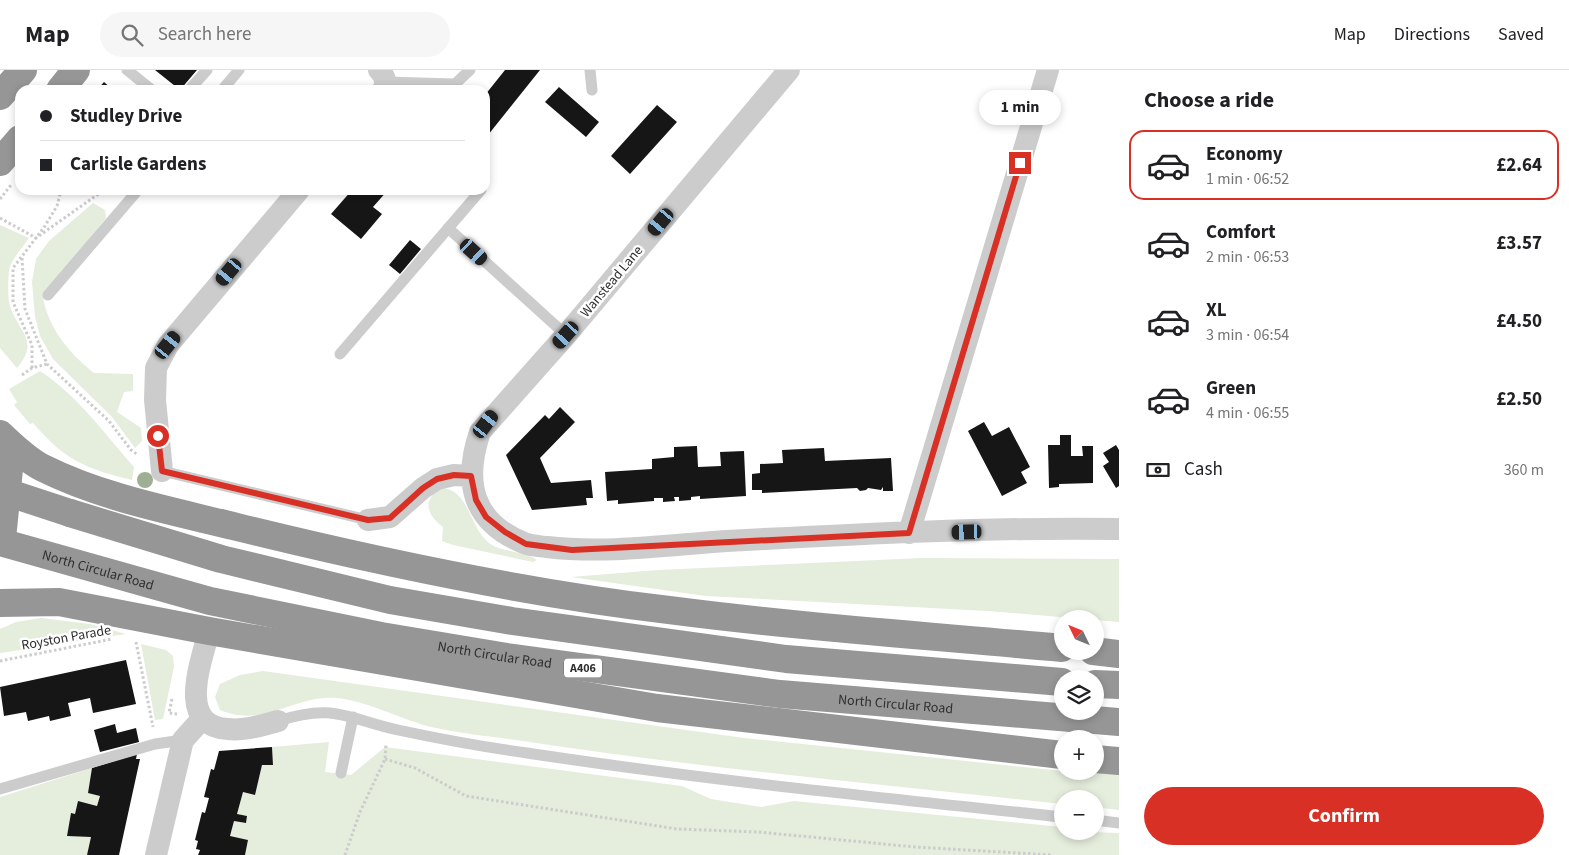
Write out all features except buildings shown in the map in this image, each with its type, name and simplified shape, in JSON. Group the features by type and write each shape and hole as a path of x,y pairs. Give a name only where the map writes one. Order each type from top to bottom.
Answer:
{"highway":[{"path":"0,96 23,70"},
{"path":"64,85 76,70"},
{"path":"0,162 15,146"},
{"path":"0,434 42,467 96,488 166,509 296,541 423,569 666,610 834,628 1054,647"},
{"path":"0,444 9,469 3,529 0,534"},
{"path":"0,490 221,559 390,600 512,621 786,659 1054,681"},
{"name":"North Circular Road","path":"0,542 210,601 381,636 507,657 780,694 1119,722"},
{"name":"A406","path":"0,603 58,602 209,631 657,708 1054,754"},
{"path":"1104,652 1119,654"},
{"path":"1104,684 1119,685"},
{"path":"1104,760 1119,761"}],"street":[{"name":"Wanstead Lane","path":"788,70 566,335 480,432 474,450 471,476 476,500 486,517 505,532 526,544 563,549 909,533 1119,529"},
{"path":"909,533 1048,70"},
{"path":"162,471 155,400 156,368 168,345 295,195"},
{"path":"368,520 390,518 423,488 437,479 454,475 471,476"},
{"path":"209,631 196,690 196,709 202,718 214,726 227,729 242,729 278,721"},
{"path":"156,855 183,740 202,718"}],"lane":[{"path":"127,70 146,85"},
{"path":"194,85 207,70"},
{"path":"226,85 239,70"},
{"path":"382,81 455,84 470,70"},
{"path":"590,70 592,90"},
{"path":"48,296 134,195"},
{"path":"340,354 477,195"},
{"path":"448,228 566,335"},
{"path":"162,471 368,520"},
{"path":"278,721 301,714 339,712 398,730 526,753 789,788 1054,816"},
{"path":"341,773 353,717"},
{"path":"0,789 155,744 183,740"},
{"path":"1104,821 1119,822"}],"path":[{"path":"32,368 32,345 13,302 13,268 22,258 57,206 60,195"},
{"path":"36,238 97,195"},
{"path":"0,218 36,238"},
{"path":"22,258 25,309 48,364 109,421 131,450 139,456"},
{"path":"22,375 32,368 48,364"},
{"name":"Royston Parade","path":"0,661 114,639"},
{"name":"Royston Parade","path":"129,639 145,640"},
{"path":"136,639 155,744"},
{"path":"173,696 170,713 202,718"},
{"path":"345,855 360,812 386,759 386,741"},
{"path":"386,759 415,768 466,796 677,828 758,832 915,847 1052,855"}],"green space":[{"path":"93,203 105,210 106,218 43,297 50,319 61,340 85,366 94,373 133,374 133,391 124,392 117,412 141,428 142,441 135,448 112,417 53,359 40,336 35,317 32,282 36,259 49,241"},
{"path":"0,225 29,238 14,259 9,271 9,302 27,342 24,358 17,368 0,348"},
{"path":"40,371 79,403 134,467 132,480 88,467 66,455 33,423 30,424 14,405 17,402 9,389"},
{"path":"440,488 457,494 463,501 482,536 489,543 537,560 533,562 442,541 443,527 433,518 429,508 431,498"},
{"path":"922,558 1119,559 1119,622 1104,621 1104,610 1054,610 1054,617 988,611 706,596 571,577 658,570"},
{"path":"41,618 90,624 126,634 0,653 0,629 16,622"},
{"path":"141,644 166,650 173,656 174,667 163,719 155,720"},
{"path":"263,671 744,738 1054,770 1054,780 1104,780 1104,773 1119,774 1119,810 1104,808 1104,790 1054,790 1054,803 721,767 449,731 416,723 371,706 337,698 321,698 252,716 236,715 220,710 215,697 220,684 240,675"},
{"path":"329,742 325,772 351,775 385,747 682,786 711,799 761,807 794,801 1054,826 1054,840 1104,840 1104,832 1119,833 1119,855 245,855 248,840 230,836 234,821 246,823 247,816 237,814 243,792 255,795 262,765 273,764 272,747"},
{"path":"92,768 100,796 97,806 78,801 75,814 71,814 67,836 91,837 87,855 0,855 0,797"}],"route":[{"path":"158,436 162,471 368,520 390,518 423,488 437,479 454,475 471,476 476,500 486,517 505,532 526,544 572,550 909,533 1020,163"}]}
